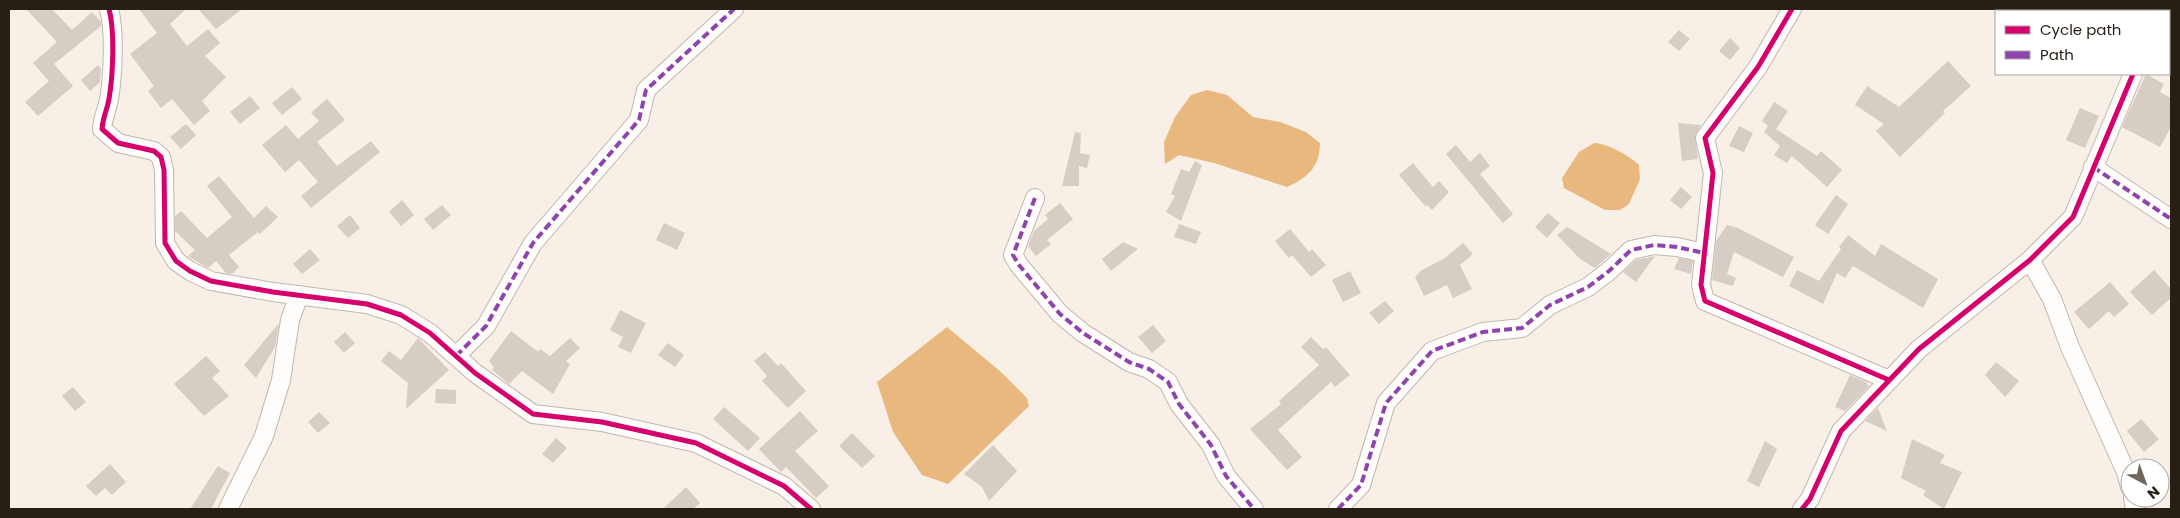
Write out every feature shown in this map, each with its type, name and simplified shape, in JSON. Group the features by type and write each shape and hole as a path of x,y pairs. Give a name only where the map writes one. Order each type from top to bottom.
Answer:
{"street":[{"path":"109,9 112,56 109,100 103,114 102,130 118,143 154,151 160,157 164,170 163,233 169,254 190,271 211,281 367,304 401,315 430,333 475,373 533,414 602,422 696,443 784,486 811,509"},
{"path":"456,356 486,326 533,243 639,120 646,90 734,9"},
{"path":"1792,9 1758,67 1705,138 1713,173 1701,285 1705,301 1889,380"},
{"path":"1802,509 1810,499 1841,431 1919,349 2030,260 2073,217 2133,75"},
{"path":"2093,167 2171,219"},
{"path":"1035,198 1013,255 1019,265 1060,314 1082,333 1129,362 1149,369 1168,382 1179,404 1211,444 1226,476 1254,509"},
{"path":"1338,509 1360,485 1386,403 1432,351 1483,332 1522,328 1550,305 1588,287 1631,250 1654,245 1677,247 1704,253"},
{"path":"2030,260 2052,299 2070,347 2120,459"},
{"path":"228,509 264,436 281,380 290,320 299,295"}],"shaded area":[{"path":"1207,90 1227,95 1253,117 1280,122 1306,132 1320,143 1318,159 1311,171 1301,180 1287,187 1214,163 1179,155 1165,164 1164,142 1175,117 1191,95"},
{"path":"1594,143 1606,145 1629,157 1639,165 1640,179 1629,204 1620,210 1605,210 1564,188 1562,178 1579,152"},
{"path":"947,327 1001,372 1027,398 1029,406 948,484 922,475 893,432 877,382"}],"building":[{"path":"26,9 52,9 72,30 92,12 101,22 101,26 54,64 73,86 38,116 25,102 49,81 33,63 57,42"},
{"path":"139,9 186,9 170,24 187,46 208,29 220,43 205,56 226,77 202,101 210,111 194,125 172,99 161,108 148,91 154,86 130,54 157,33"},
{"path":"198,9 242,9 216,29"},
{"path":"1679,30 1690,39 1679,51 1668,42"},
{"path":"1730,38 1740,48 1730,60 1719,51"},
{"path":"1948,61 1971,86 1943,111 1945,113 1900,157 1876,131 1884,124 1855,105 1867,86 1899,107"},
{"path":"98,65 101,69 100,82 90,91 81,80"},
{"path":"2146,75 2164,84 2160,92 2171,98 2171,127 2160,147 2122,127"},
{"path":"292,87 302,99 282,115 272,103"},
{"path":"250,96 260,108 240,124 230,112"},
{"path":"327,99 345,120 317,142 337,166 371,141 380,152 311,208 301,196 318,182 299,160 285,172 262,145 286,125 298,139 319,121 311,113"},
{"path":"1774,102 1788,111 1776,129 1817,156 1821,151 1842,170 1827,187 1792,156 1787,163 1774,155 1780,146 1764,132 1768,126 1762,121"},
{"path":"2080,108 2099,116 2085,148 2066,140"},
{"path":"1678,123 1701,125 1695,136 1698,159 1682,161"},
{"path":"186,124 196,135 181,149 170,137"},
{"path":"1739,126 1753,133 1744,152 1729,146"},
{"path":"1075,132 1081,133 1080,153 1090,155 1087,168 1079,166 1079,186 1062,186"},
{"path":"1456,145 1470,162 1480,153 1490,166 1480,174 1513,214 1503,223 1446,154"},
{"path":"1195,161 1202,165 1181,221 1166,212 1175,196 1171,194 1181,169 1189,172"},
{"path":"1413,163 1433,187 1439,181 1449,192 1432,210 1427,205 1425,206 1399,175"},
{"path":"219,176 254,218 266,206 278,217 260,234 258,232 229,255 239,267 232,274 226,273 216,261 208,268 188,256 195,250 175,231 175,216 181,211 207,238 232,217 207,186"},
{"path":"1681,187 1692,197 1681,209 1670,200"},
{"path":"1836,195 1848,204 1828,234 1815,225"},
{"path":"402,200 414,215 401,226 389,212"},
{"path":"1060,203 1073,219 1047,240 1051,244 1036,256 1028,246 1034,231 1048,219 1045,215"},
{"path":"442,205 451,215 433,230 424,219"},
{"path":"1548,213 1560,223 1547,238 1535,227"},
{"path":"350,215 360,228 348,238 337,226"},
{"path":"664,223 685,233 677,250 656,240"},
{"path":"1179,224 1201,232 1196,244 1174,237"},
{"path":"1727,225 1738,228 1794,257 1783,277 1734,252 1727,274 1736,278 1733,286 1712,280 1716,241"},
{"path":"1567,227 1611,254 1595,268 1580,259 1557,235"},
{"path":"1290,229 1309,252 1312,249 1326,265 1311,277 1292,255 1289,258 1275,241"},
{"path":"1848,235 1875,256 1881,244 1938,279 1923,308 1853,266 1845,278 1837,273 1823,304 1789,286 1797,270 1819,281 1841,249 1839,247"},
{"path":"1123,242 1138,249 1111,271 1102,259"},
{"path":"1463,243 1473,254 1460,265 1472,289 1453,298 1447,285 1424,296 1415,277 1422,270 1445,258"},
{"path":"310,249 320,260 302,274 293,264"},
{"path":"1655,256 1636,282 1623,272 1636,260"},
{"path":"1679,258 1693,261 1691,274 1674,269"},
{"path":"2154,270 2171,289 2171,298 2152,315 2130,292"},
{"path":"1350,271 1361,293 1343,302 1332,280"},
{"path":"2110,282 2129,304 2114,317 2109,311 2089,329 2074,312"},
{"path":"1385,301 1394,311 1379,324 1369,313"},
{"path":"620,310 646,323 631,353 618,347 623,337 610,330"},
{"path":"279,323 275,347 256,378 244,365"},
{"path":"1153,325 1166,341 1152,353 1138,337"},
{"path":"511,331 538,352 540,349 550,356 570,338 580,348 566,361 570,364 553,394 522,371 509,384 492,370 494,367 489,361"},
{"path":"345,332 355,343 344,353 334,342"},
{"path":"1311,337 1323,349 1326,347 1350,375 1335,387 1331,382 1278,430 1302,457 1287,470 1250,429 1281,404 1279,401 1319,365 1301,347"},
{"path":"418,338 449,370 406,409 408,383 381,361 389,351 401,360"},
{"path":"668,343 684,355 675,367 658,355"},
{"path":"765,352 778,366 781,363 806,391 788,408 762,381 767,376 754,361"},
{"path":"206,356 220,371 212,378 229,396 204,416 174,384"},
{"path":"1996,362 2019,381 2005,397 1985,375"},
{"path":"1850,375 1866,382 1869,386 1845,411 1835,407"},
{"path":"73,387 86,402 75,411 62,396"},
{"path":"436,389 456,390 456,404 435,403"},
{"path":"724,407 760,438 748,451 713,419"},
{"path":"1878,408 1887,431 1865,421"},
{"path":"800,411 818,431 795,451 829,486 816,498 786,467 781,472 759,449"},
{"path":"319,412 330,423 318,433 308,422"},
{"path":"2141,419 2159,439 2144,452 2127,431"},
{"path":"852,433 875,456 862,468 839,446"},
{"path":"556,438 567,448 553,463 542,454"},
{"path":"1912,439 1945,455 1940,463 1962,472 1944,509 1923,495 1926,491 1901,478"},
{"path":"1765,441 1777,449 1759,487 1747,481"},
{"path":"993,445 1017,471 989,501 982,487 964,474"},
{"path":"110,464 126,482 112,495 105,488 96,496 86,486"},
{"path":"218,466 230,473 211,509 190,509"},
{"path":"686,487 700,503 693,509 663,509"}],"marked path":[{"path":"456,356 486,326 533,243 639,120 646,90 734,9"},
{"path":"2093,167 2171,219"},
{"path":"1035,198 1013,255 1019,265 1060,314 1083,333 1129,362 1149,369 1168,382 1179,404 1211,445 1226,476 1254,509"},
{"path":"1338,509 1361,485 1386,403 1432,351 1483,332 1522,328 1550,305 1588,287 1609,271 1631,250 1654,245 1677,247 1704,253"}],"cycle path":[{"path":"109,9 113,41 112,78 102,129 118,143 154,151 161,157 164,170 165,243 176,261 190,271 211,281 273,292 367,304 401,315 430,333 475,373 533,414 602,422 696,443 784,486 811,509"},
{"path":"1792,9 1758,67 1705,138 1713,173 1701,285 1705,301 1889,380"},
{"path":"1802,509 1810,499 1841,431 1919,349 2030,260 2073,217 2133,75"}]}
